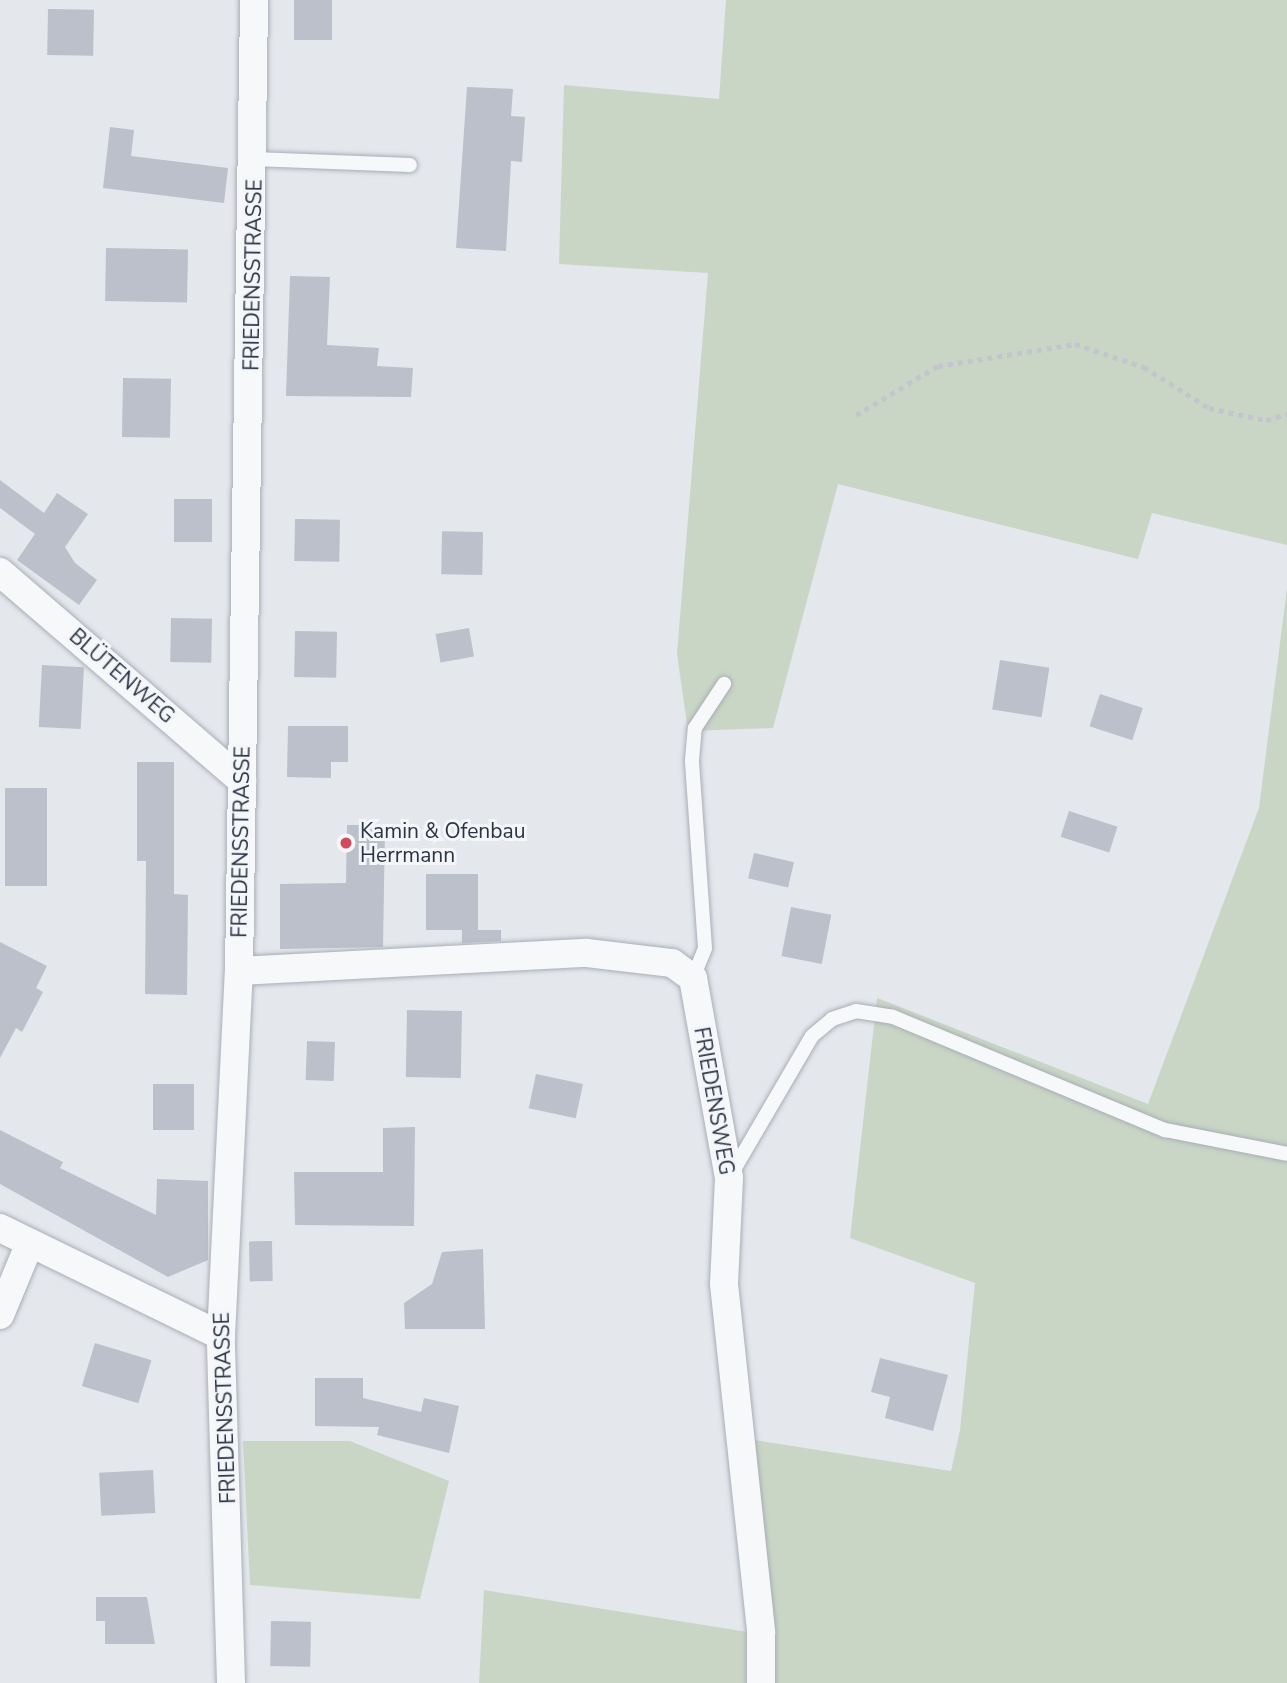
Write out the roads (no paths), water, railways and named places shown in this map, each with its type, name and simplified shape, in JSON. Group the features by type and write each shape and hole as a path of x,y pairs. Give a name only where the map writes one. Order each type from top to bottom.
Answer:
{"street":[{"name":"FRIEDENSSTRASSE","path":"231,1683 221,1336 239,971 254,159 254,0"},
{"name":"BLÜTENWEG","path":"0,572 242,781"},
{"path":"239,971 587,953 672,963 693,978"},
{"name":"FRIEDENSWEG","path":"693,978 729,1178 724,1284 761,1633 761,1683"},
{"path":"0,1228 29,1245 221,1336"},
{"path":"0,1315 29,1245"}],"lane":[{"path":"254,159 410,165"},
{"path":"693,978 705,948 692,760 695,728 724,684"},
{"path":"729,1178 812,1036 832,1019 856,1011 893,1017 1165,1130 1287,1154"}],"place":[{"name":"Kamin & Ofenbau Herrmann","path":"346,843"}]}
